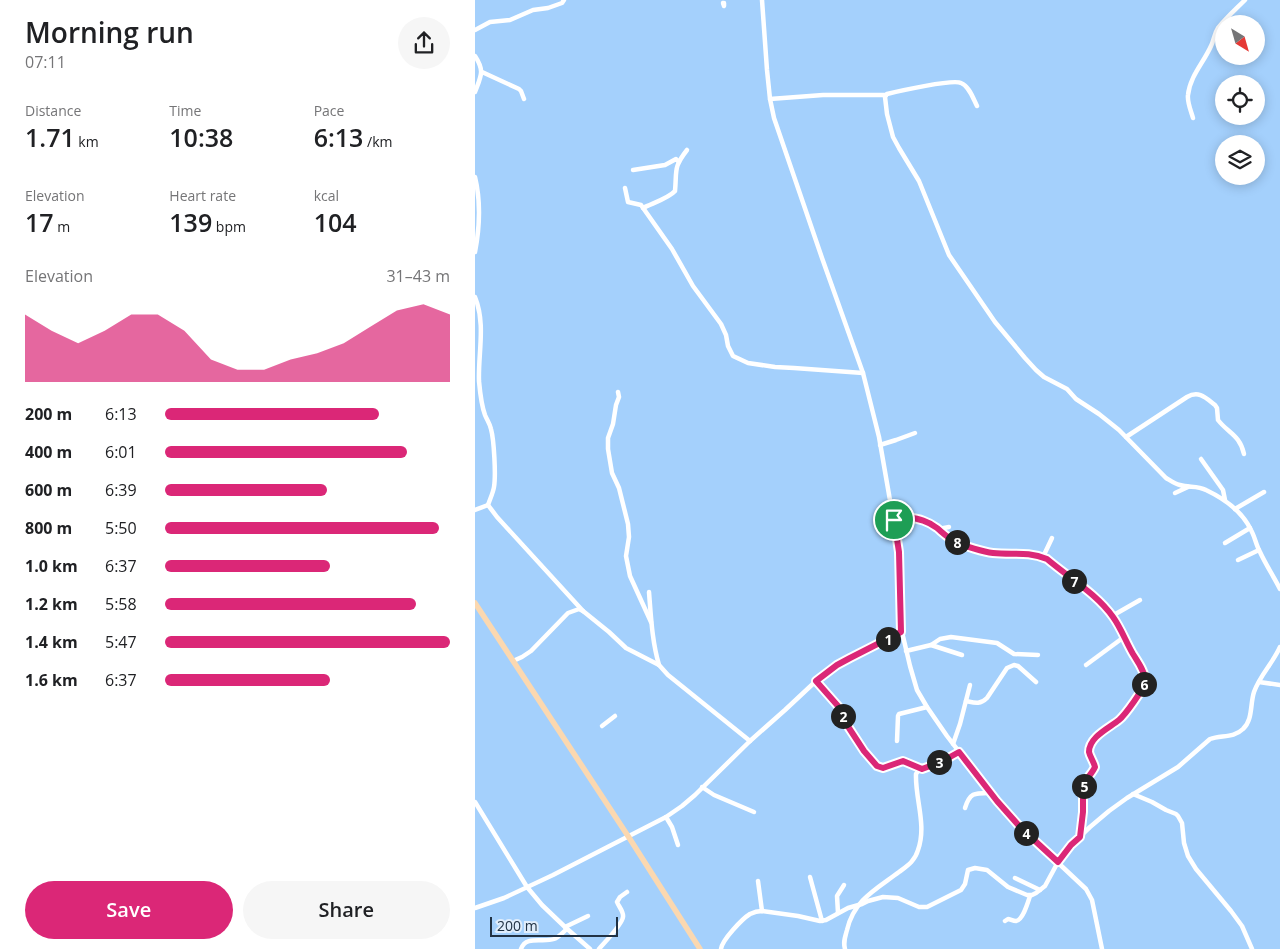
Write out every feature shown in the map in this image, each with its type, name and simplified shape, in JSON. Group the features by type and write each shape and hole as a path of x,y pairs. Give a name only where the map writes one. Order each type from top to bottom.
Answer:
{"main road":[{"path":"475,603 700,949"}],"street":[{"path":"475,30 490,22 510,20 533,10 548,8 564,0"},
{"path":"762,0 770,99 783,147 863,373 880,444 899,552 901,632 917,690 927,708 991,793 1021,828 1086,889 1092,900 1102,949"},
{"path":"1193,118 1188,95 1195,74 1211,48 1218,29 1245,0"},
{"path":"475,56 482,72 475,92"},
{"path":"482,72 519,89 524,99"},
{"path":"770,99 823,94 886,95 914,88 960,82 964,84 977,106"},
{"path":"886,95 887,114 893,137 919,181 952,261 1007,337 1036,370 1044,377 1067,389 1076,399 1108,421 1127,437 1166,478 1181,486 1204,489 1225,500 1235,508 1250,528 1280,590"},
{"path":"643,208 673,193 675,174 679,162 687,150"},
{"path":"633,170 665,165 676,158 679,162"},
{"path":"475,177 478,190 477,209 479,221 475,252"},
{"path":"625,188 628,202 638,204 643,208 672,249 693,286 721,324 733,356 748,363 765,366 863,373"},
{"path":"475,297 481,316 479,380 485,416 491,428 495,485 488,505 475,510"},
{"path":"618,392 619,396 607,449 612,473 619,488 628,524 629,537 626,556 630,576 651,622"},
{"path":"1127,437 1196,393 1215,405 1218,420 1238,439 1244,454"},
{"path":"880,444 915,433"},
{"path":"1201,459 1223,490 1225,500"},
{"path":"1175,493 1191,486"},
{"path":"1235,508 1264,492"},
{"path":"488,505 581,609 626,648 659,665 668,675 750,741"},
{"path":"894,520 908,517 925,521 954,541 992,553 1020,553 1047,559 1093,596 1112,616 1140,666 1145,681 1126,712 1096,738 1089,750 1095,767 1083,787 1080,837"},
{"path":"939,530 949,527"},
{"path":"1225,543 1250,528"},
{"path":"1043,558 1052,538"},
{"path":"1239,560 1259,550"},
{"path":"649,592 654,648 659,665"},
{"path":"1112,616 1140,600"},
{"path":"513,661 531,651 568,613 581,609"},
{"path":"475,908 504,898 553,875 666,817 683,806 816,681 843,662 901,632"},
{"path":"906,651 931,645 944,638 958,637 997,643 1014,654 1039,655"},
{"path":"1086,665 1124,637"},
{"path":"931,645 962,655"},
{"path":"1005,920 1019,920 1030,896 1040,890 1049,880 1058,862 1071,845 1109,811 1178,767 1209,739 1232,735 1243,730 1249,721 1255,690 1280,647"},
{"path":"966,701 976,703 984,701 1007,668 1014,665 1018,666 1037,682"},
{"path":"816,681 838,706 849,728 864,751 877,766 883,768 903,761 922,769"},
{"path":"1259,682 1280,685"},
{"path":"953,744 960,724 969,685"},
{"path":"897,741 899,714 927,708"},
{"path":"602,726 615,716"},
{"path":"845,949 843,944 848,926 858,904 910,865 919,850 921,816 916,774 922,769 941,762 959,752"},
{"path":"702,787 714,795 754,812"},
{"path":"965,808 971,795 991,793"},
{"path":"1133,794 1179,816 1188,856 1196,869 1231,911 1252,949"},
{"path":"475,802 527,886 542,904 590,949"},
{"path":"666,817 672,827 678,846"},
{"path":"721,949 722,943 746,917 757,911 822,921 848,908 883,896 905,901 919,907 927,907 959,892 964,887 968,870 975,868 987,870 1008,887 1030,896"},
{"path":"810,877 822,921"},
{"path":"1015,878 1040,890"},
{"path":"758,881 762,911"},
{"path":"838,913 837,896 844,885"},
{"path":"599,949 622,920 623,914 617,902 627,892"},
{"path":"521,949 522,945 527,941 555,939 566,928 588,916"}],"route":[{"path":"908,517 925,521 935,526 954,541 992,553 1020,553 1047,559 1103,605 1117,624 1140,666 1144,676 1144,685 1126,712 1096,738 1089,750 1095,767 1083,787 1080,837 1058,862 1021,828 997,801 959,752 941,762 922,769 903,761 883,768 877,766 864,751 849,728 838,706 816,681 837,665 901,632 901,583 894,520 908,517"}]}
